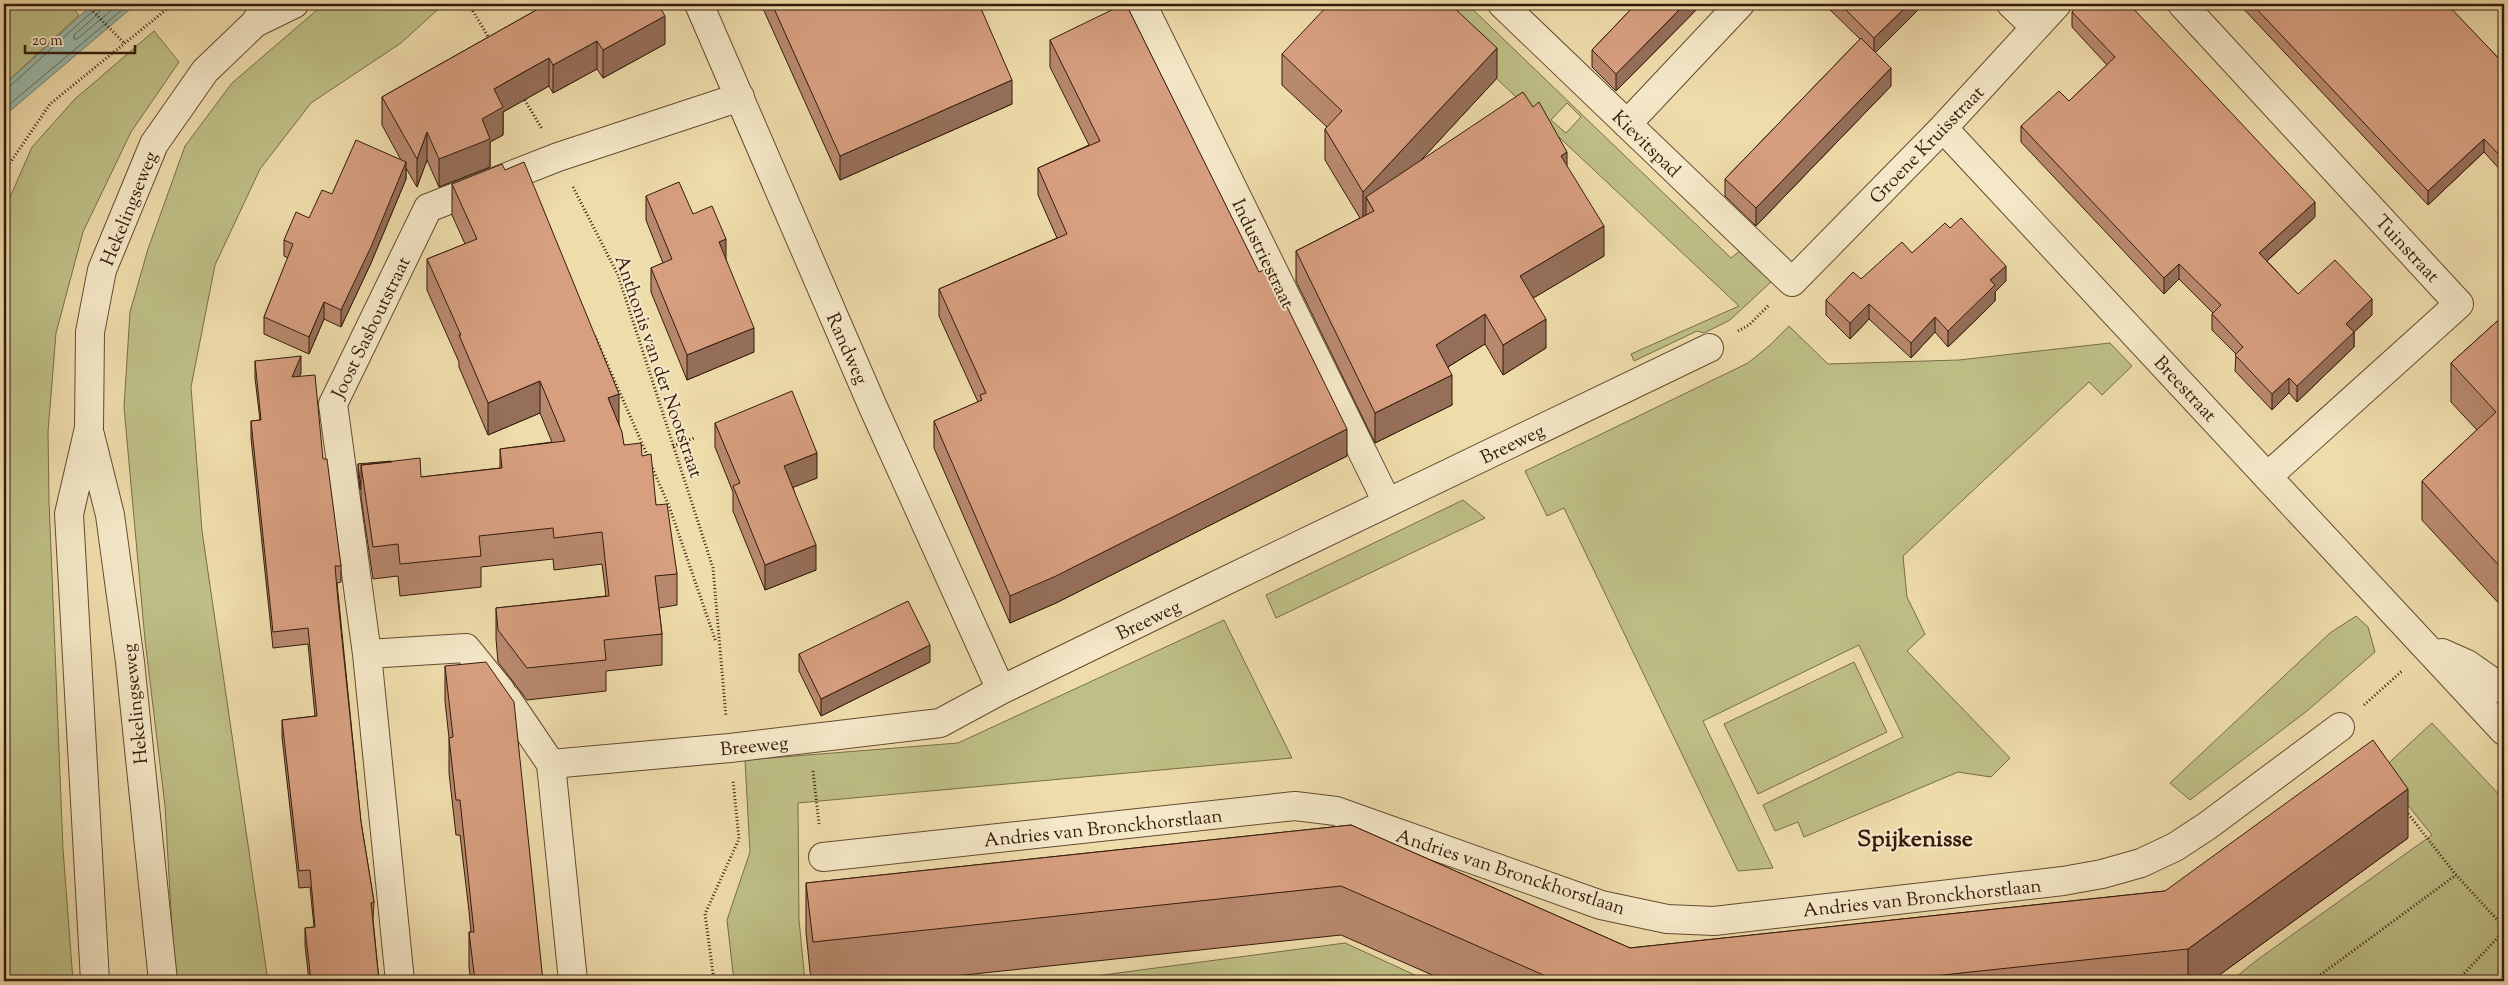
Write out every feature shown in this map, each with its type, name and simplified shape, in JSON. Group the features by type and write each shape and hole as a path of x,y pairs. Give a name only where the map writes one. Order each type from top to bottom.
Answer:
{"street":[{"name":"Hekelingseweg","path":"96,981 70,514 89,428 90,332 102,270 154,144 205,71 260,14 294,4"},
{"name":"Randweg","path":"699,4 857,371 1001,690"},
{"name":"Industriestraat","path":"1142,4 1387,502"},
{"name":"Kievitspad","path":"1502,4 1792,282"},
{"path":"1627,124 1740,4"},
{"path":"2011,4 2035,28"},
{"name":"Groene Kruisstraat","path":"1792,282 1943,128 2057,4"},
{"name":"Tuinstraat","path":"2182,4 2459,304 2268,476"},
{"name":"Joost Sasboutstraat","path":"400,981 367,654 333,404 428,208 558,157 740,97"},
{"name":"Breestraat","path":"1943,128 2429,648 2504,731"},
{"name":"Breeweg","path":"551,764 730,748 940,723 1001,690 1709,348"},
{"name":"Hekelingseweg","path":"89,428 110,515 127,643 163,981"},
{"path":"367,654 466,648 504,695 551,764 573,981"},
{"name":"Breestraat","path":"2429,648 2467,664 2504,690"},
{"name":"Andries van Bronckhorstlaan","path":"823,857 1295,806 1336,811 1601,905 1667,919 1714,920 2063,881 2102,874 2141,863 2175,846 2206,826 2340,727"}],"path":[{"path":"86,4 125,44"},
{"path":"4,180 10,163 50,104 174,4"},
{"path":"474,4 473,11 493,45"},
{"name":"Anthonis van der Nootstraat","path":"518,88 558,157 618,275 713,568 718,647 739,840 705,914 714,981"},
{"path":"1709,348 1749,325 1792,282"},
{"name":"Anthonis van der Nootstraat","path":"594,334 669,506 718,647"},
{"path":"673,446 694,438"},
{"path":"2340,727 2429,648"},
{"path":"809,739 823,857"},
{"path":"2404,808 2456,875 2504,927"},
{"path":"2312,981 2456,875"},
{"path":"2457,981 2504,931"}],"green space":[{"path":"4,4 69,4 79,15 4,85"},
{"path":"324,4 444,4 401,43 311,103 260,169 215,265 191,387 202,531 268,981 175,981 165,806 145,640 124,407 130,312 148,249 185,146 232,83"},
{"path":"1417,4 1467,4 1731,258 1741,250 1773,280 1730,320 1704,333 1697,331 1634,361 1631,354 1739,306","holes":["1567,103 1581,117 1566,133 1551,120"]},
{"path":"154,31 179,62 131,132 83,232 56,333 48,432 49,501 63,849 73,981 10,981 4,906 4,211 32,147 75,99"},
{"path":"1789,326 1828,364 1959,360 2110,343 2132,366 2102,395 2089,382 1903,556 1907,597 1925,634 1907,651 2010,758 1991,777 1958,772 1804,837 1798,822 1775,831 1763,805 1903,737 1859,645 1703,721 1773,868 1738,871 1564,508 1547,516 1525,471 1748,363"},
{"path":"1463,500 1485,518 1276,618 1266,595"},
{"path":"2356,616 2368,627 2375,652 2307,711 2190,800 2170,783 2330,633"},
{"path":"1224,620 1292,758 798,803 799,920 805,981 734,981 727,920 750,852 745,760 958,743"},
{"path":"1854,662 1887,732 1758,794 1724,724"},
{"path":"2432,723 2504,800 2504,981 2231,981 2257,960 2432,835 2380,771"},
{"path":"1345,943 1428,981 1096,981 1095,976"}],"water":[{"path":"93,4 136,4 4,116 4,85"}],"building":[{"path":"547,4 658,4 665,16 603,50 597,41 553,65 549,58 494,89 503,107 482,119 490,139 439,159 427,132 417,159 382,97"},
{"path":"772,4 979,4 1012,80 840,156"},
{"path":"1126,4 1259,272 1268,268 1347,429 1056,576 1010,596 934,421 982,400 980,395 986,393 939,289 1067,234 1038,168 1100,141 1050,40"},
{"path":"1329,4 1450,4 1497,48 1363,192 1325,129 1342,111 1282,54"},
{"path":"1636,4 1685,4 1616,74 1592,50"},
{"path":"1840,4 1909,4 1874,38"},
{"path":"2080,4 2129,4 2315,202 2259,253 2298,294 2335,260 2372,299 2346,324 2354,332 2297,386 2289,378 2272,394 2235,355 2243,347 2212,314 2221,305 2179,264 2164,278 2021,126 2059,91 2069,101 2115,57 2072,12"},
{"path":"2252,4 2447,4 2504,64 2504,160 2484,139 2428,191"},
{"path":"1861,38 1891,68 1756,208 1725,179"},
{"path":"1523,92 1533,107 1539,102 1567,152 1561,156 1604,226 1520,276 1546,319 1503,345 1485,314 1436,345 1452,375 1375,413 1296,251 1374,211 1366,197"},
{"path":"356,140 406,162 371,247 341,310 324,302 309,337 264,317 293,244 284,240 296,212 309,218 322,190 332,194"},
{"path":"524,162 619,394 608,398 622,432 624,445 641,443 642,456 651,454 656,505 667,504 677,574 655,576 662,634 604,640 606,660 527,668 498,630 496,608 609,596 602,532 554,538 553,528 479,536 481,556 400,564 398,544 373,547 361,465 420,458 421,477 502,468 500,449 565,441 540,381 488,403 459,335 461,335 427,259 477,239 452,184 502,164 505,170"},
{"path":"679,182 693,214 712,206 726,239 719,242 754,328 687,355 651,268 672,259 646,196"},
{"path":"1961,218 2006,266 1990,280 1995,285 1948,331 1935,317 1911,343 1869,304 1850,323 1826,300 1853,272 1861,279 1902,242 1912,253 1945,223 1950,228"},
{"path":"2504,315 2504,571 2422,481 2496,412 2451,363"},
{"path":"301,356 292,377 315,375 323,459 327,459 341,566 335,566 338,601 361,822 374,902 371,903 379,981 311,981 305,928 315,927 310,870 299,871 282,720 317,716 308,628 273,632 251,421 261,420 255,361"},
{"path":"792,391 817,453 784,466 816,545 765,565 733,486 740,483 715,423"},
{"path":"391,461 361,465 360,481 358,464"},
{"path":"908,601 930,645 821,699 799,654"},
{"path":"486,662 514,702 543,981 475,981 469,932 474,932 460,800 456,800 449,738 453,737 445,666"},
{"path":"2373,740 2408,789 2188,949 1886,981 1557,981 1341,886 813,942 806,883 1351,825 1630,948 2165,891"}],"district":[{"name":"Spijkenisse","path":"1915,838"}]}
